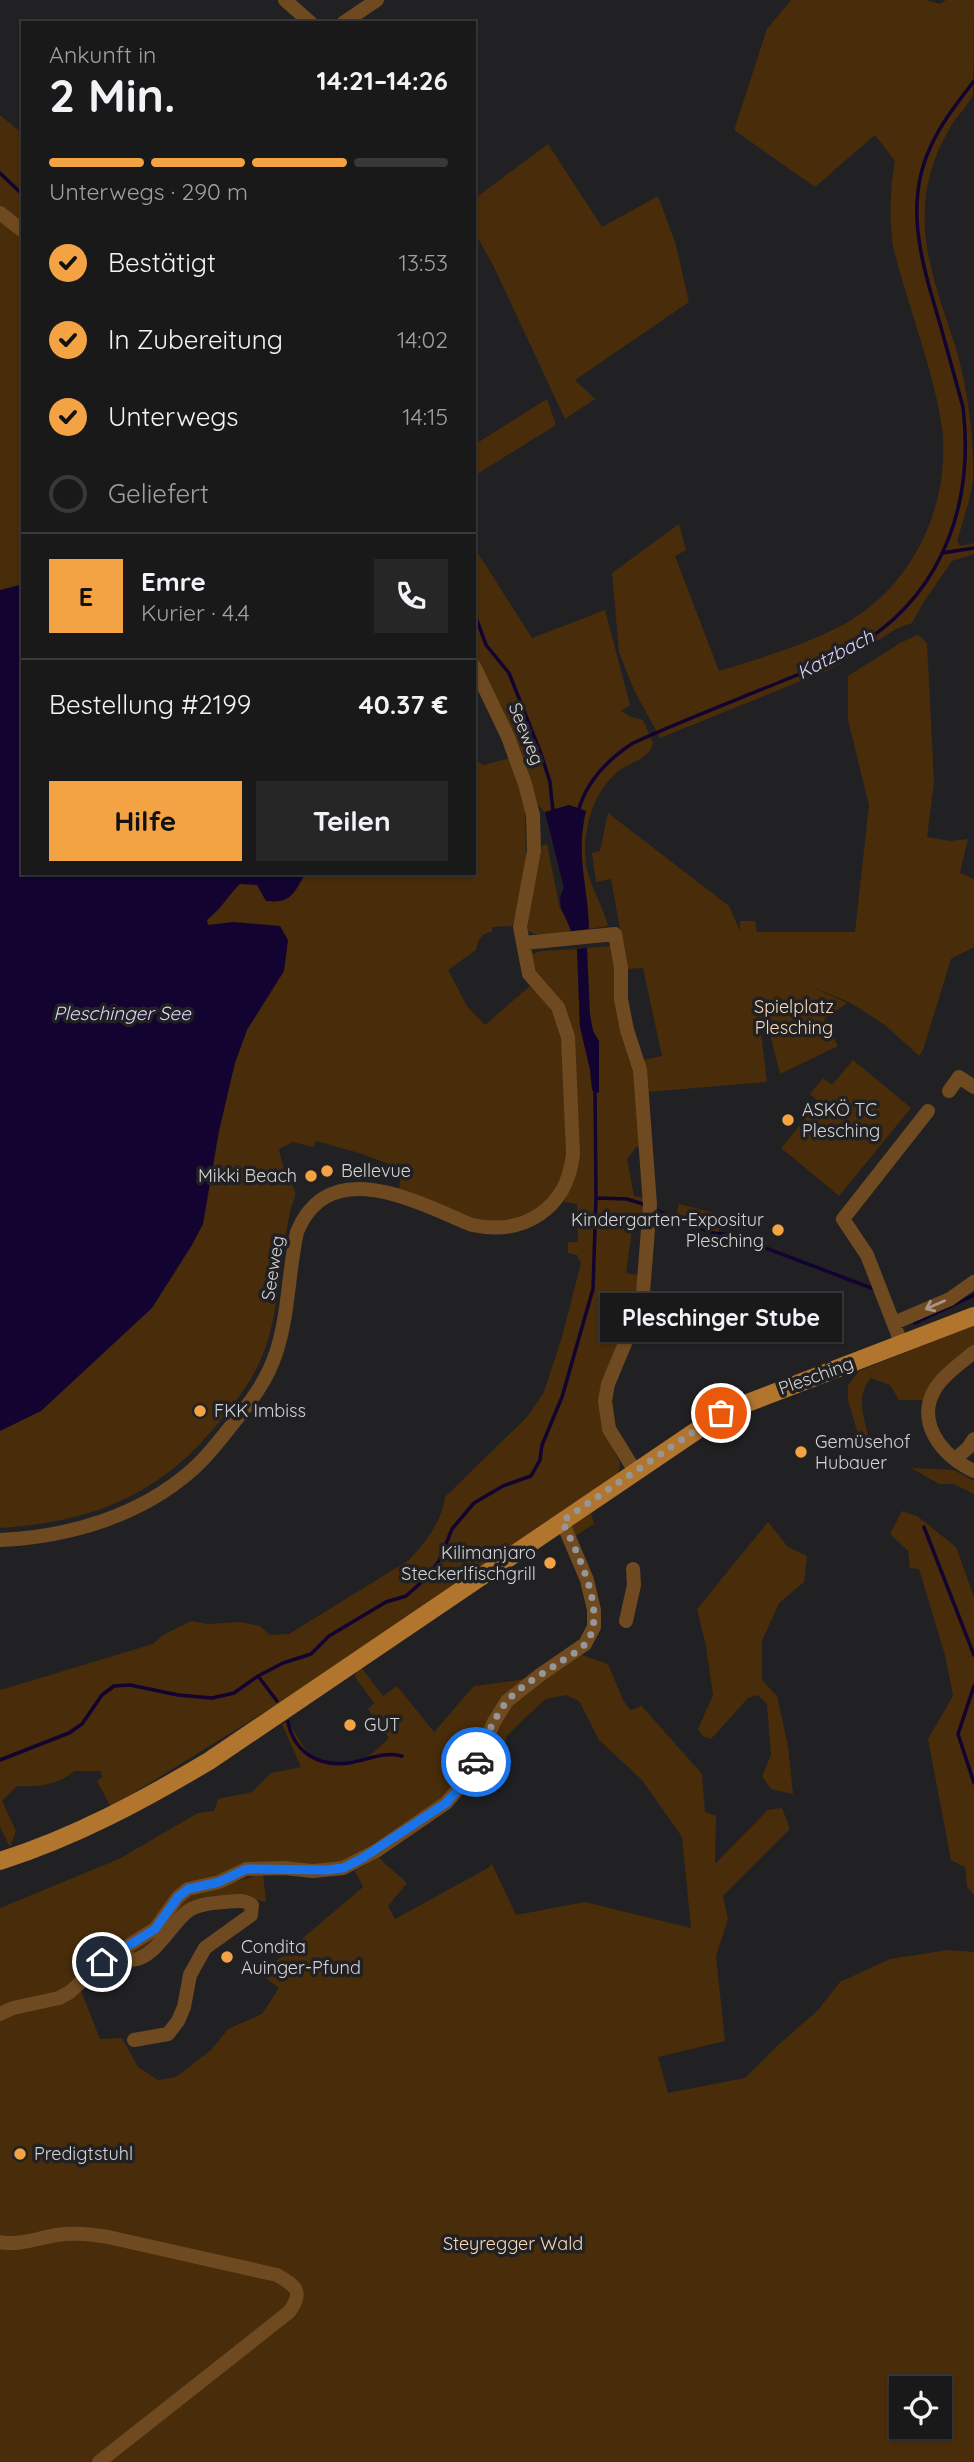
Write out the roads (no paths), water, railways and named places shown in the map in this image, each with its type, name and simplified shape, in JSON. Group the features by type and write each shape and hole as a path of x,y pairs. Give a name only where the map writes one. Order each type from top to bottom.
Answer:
{"main road":[{"name":"Plesching","path":"0,1861 73,1834 143,1801 257,1730 635,1471 737,1405 974,1316"}],"street":[{"path":"285,0 309,21"},
{"path":"347,21 377,0"},
{"path":"0,212 21,229"},
{"name":"Seeweg","path":"0,1540 56,1533 117,1516 136,1508 175,1484 210,1453 248,1404 271,1366 285,1316 297,1233 301,1222 315,1206 341,1192 355,1189 379,1190 393,1193 472,1225 511,1227 527,1222 546,1210 568,1179 573,1154 568,1038 558,1007 529,974 520,928 534,851 533,815 508,737 476,671"},
{"path":"524,943 615,934 621,968 621,999 627,1030 640,1070 650,1205 643,1292 608,1384 605,1401 609,1429 635,1471"},
{"path":"949,1091 959,1077 974,1087"},
{"path":"902,1345 867,1255 843,1219 928,1111"},
{"path":"894,1324 950,1299 974,1282"},
{"path":"974,1352 936,1387 929,1408 931,1431 939,1445 974,1471"},
{"path":"955,1459 974,1439"},
{"path":"0,2014 13,2008 59,1998 80,1984 102,1962 155,1929 178,1897 188,1889 219,1882 246,1869 286,1868 313,1871 343,1868 376,1851 446,1803 474,1768 494,1722 507,1702 585,1644 594,1628 594,1610 587,1580 562,1521"},
{"path":"626,1621 634,1585 633,1569"},
{"path":"120,1950 131,1960 147,1954 187,1911 198,1906 236,1900 247,1901 252,1905 251,1915 205,1948 190,1975 181,2014 168,2034 134,2040"},
{"path":"0,2242 7,2244 57,2235 85,2234 277,2275 292,2284 296,2290 297,2299 289,2312 126,2438 99,2462"}],"water":[{"name":"Pleschinger See","path":"21,585 21,875 305,875 291,896 281,901 266,901 257,885 240,884 207,920 208,925 233,922 280,926 288,940 284,971 247,1030 235,1063 219,1131 203,1224 192,1245 152,1308 41,1411 0,1431 0,590"},
{"path":"569,805 586,811 582,856 589,929 571,931 562,910 560,900 564,888 545,812"},
{"path":"587,948 590,1014 593,1031 599,1041 599,1093 592,1090 580,1027 577,949"}],"waterway":[{"name":"Katzbach","path":"578,812 586,791 599,772 633,743 814,668 857,646 894,619 917,594 935,567 949,538 958,507 964,475 965,441 963,407 922,258 918,236 918,192 922,170 934,139 974,81"},
{"path":"0,173 21,193"},
{"path":"942,553 974,548"},
{"path":"476,618 486,645 509,673 550,782 553,812"},
{"path":"0,1760 69,1733 82,1724 102,1695 114,1686 130,1685 178,1695 212,1698 234,1693 283,1663 311,1654 329,1636 386,1602 406,1596 425,1579 439,1561 452,1529 474,1503 503,1486 531,1476 540,1460 542,1445 562,1397 593,1289 595,1088"},
{"path":"597,1198 627,1199 643,1204"},
{"path":"655,1210 713,1233 731,1235 874,1289"},
{"path":"915,1323 974,1295"},
{"path":"924,1527 974,1655"},
{"path":"258,1676 277,1701"},
{"path":"974,1686 958,1734 974,1783"},
{"path":"288,1722 296,1742 318,1760 338,1764 382,1755 402,1756"}],"place":[{"name":"ASKÖ TC Plesching","path":"788,1120"},
{"name":"Bellevue","path":"327,1171"},
{"name":"Mikki Beach","path":"311,1176"},
{"name":"Kindergarten-Expositur Plesching","path":"778,1230"},
{"name":"FKK Imbiss","path":"200,1411"},
{"name":"Pleschinger Stube","path":"721,1413"},
{"name":"Gemüsehof Hubauer","path":"801,1452"},
{"name":"Kilimanjaro Steckerlfischgrill","path":"550,1563"},
{"name":"GUT","path":"350,1725"},
{"name":"Condita Auinger-Pfund","path":"227,1957"},
{"name":"Predigtstuhl","path":"20,2154"}],"park label":[{"name":"Spielplatz Plesching","path":"794,1017"},
{"name":"Steyregger Wald","path":"513,2244"}]}
